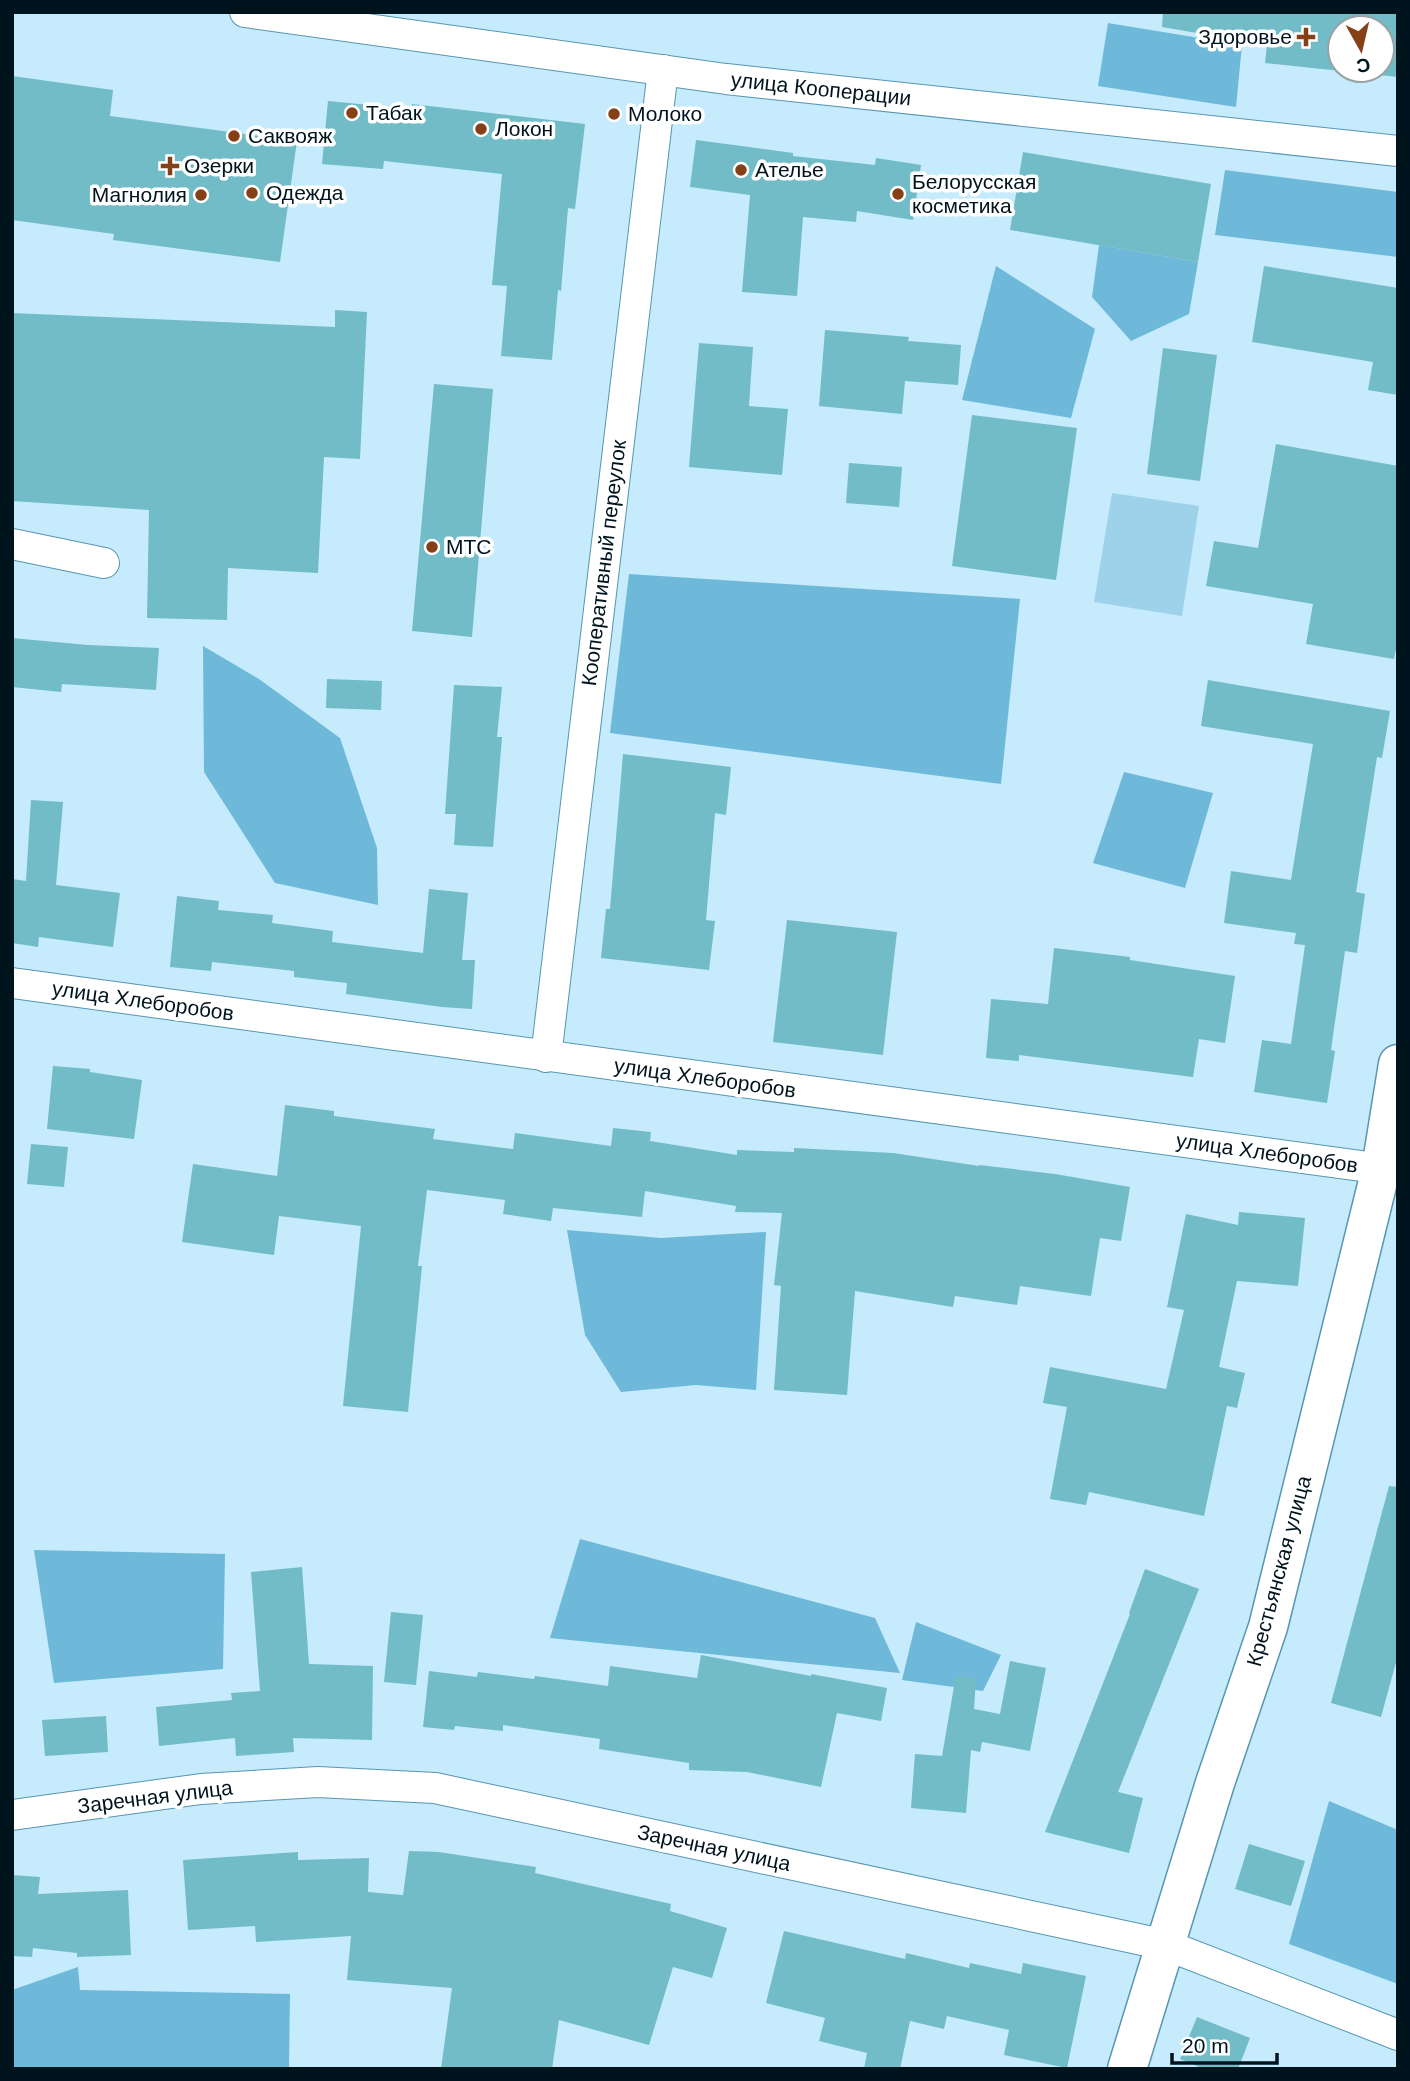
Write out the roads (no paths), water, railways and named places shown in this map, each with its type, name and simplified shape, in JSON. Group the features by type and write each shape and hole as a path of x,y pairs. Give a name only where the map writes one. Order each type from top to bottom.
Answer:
{"street":[{"name":"улица Кооперации","path":"245,12 726,79 1398,151"},
{"name":"Кооперативный переулок","path":"546,1057 663,70"},
{"path":"12,544 104,563"},
{"name":"улица Хлеборобов","path":"12,983 1389,1170"},
{"name":"Крестьянская улица","path":"1127,2069 1214,1783 1268,1627 1389,1170 1398,1064"},
{"name":"Заречная улица","path":"12,1815 214,1789 318,1782 435,1788 1166,1945 1398,2035"}],"place":[{"name":"Здоровье","path":"1306,37"},
{"name":"Табак","path":"352,113"},
{"name":"Молоко","path":"614,114"},
{"name":"Локон","path":"481,129"},
{"name":"Саквояж","path":"234,136"},
{"name":"Озерки","path":"170,166"},
{"name":"Ателье","path":"741,170"},
{"name":"Одежда","path":"252,193"},
{"name":"Белорусская косметика","path":"898,194"},
{"name":"Магнолия","path":"201,195"},
{"name":"МТС","path":"432,547"}]}
